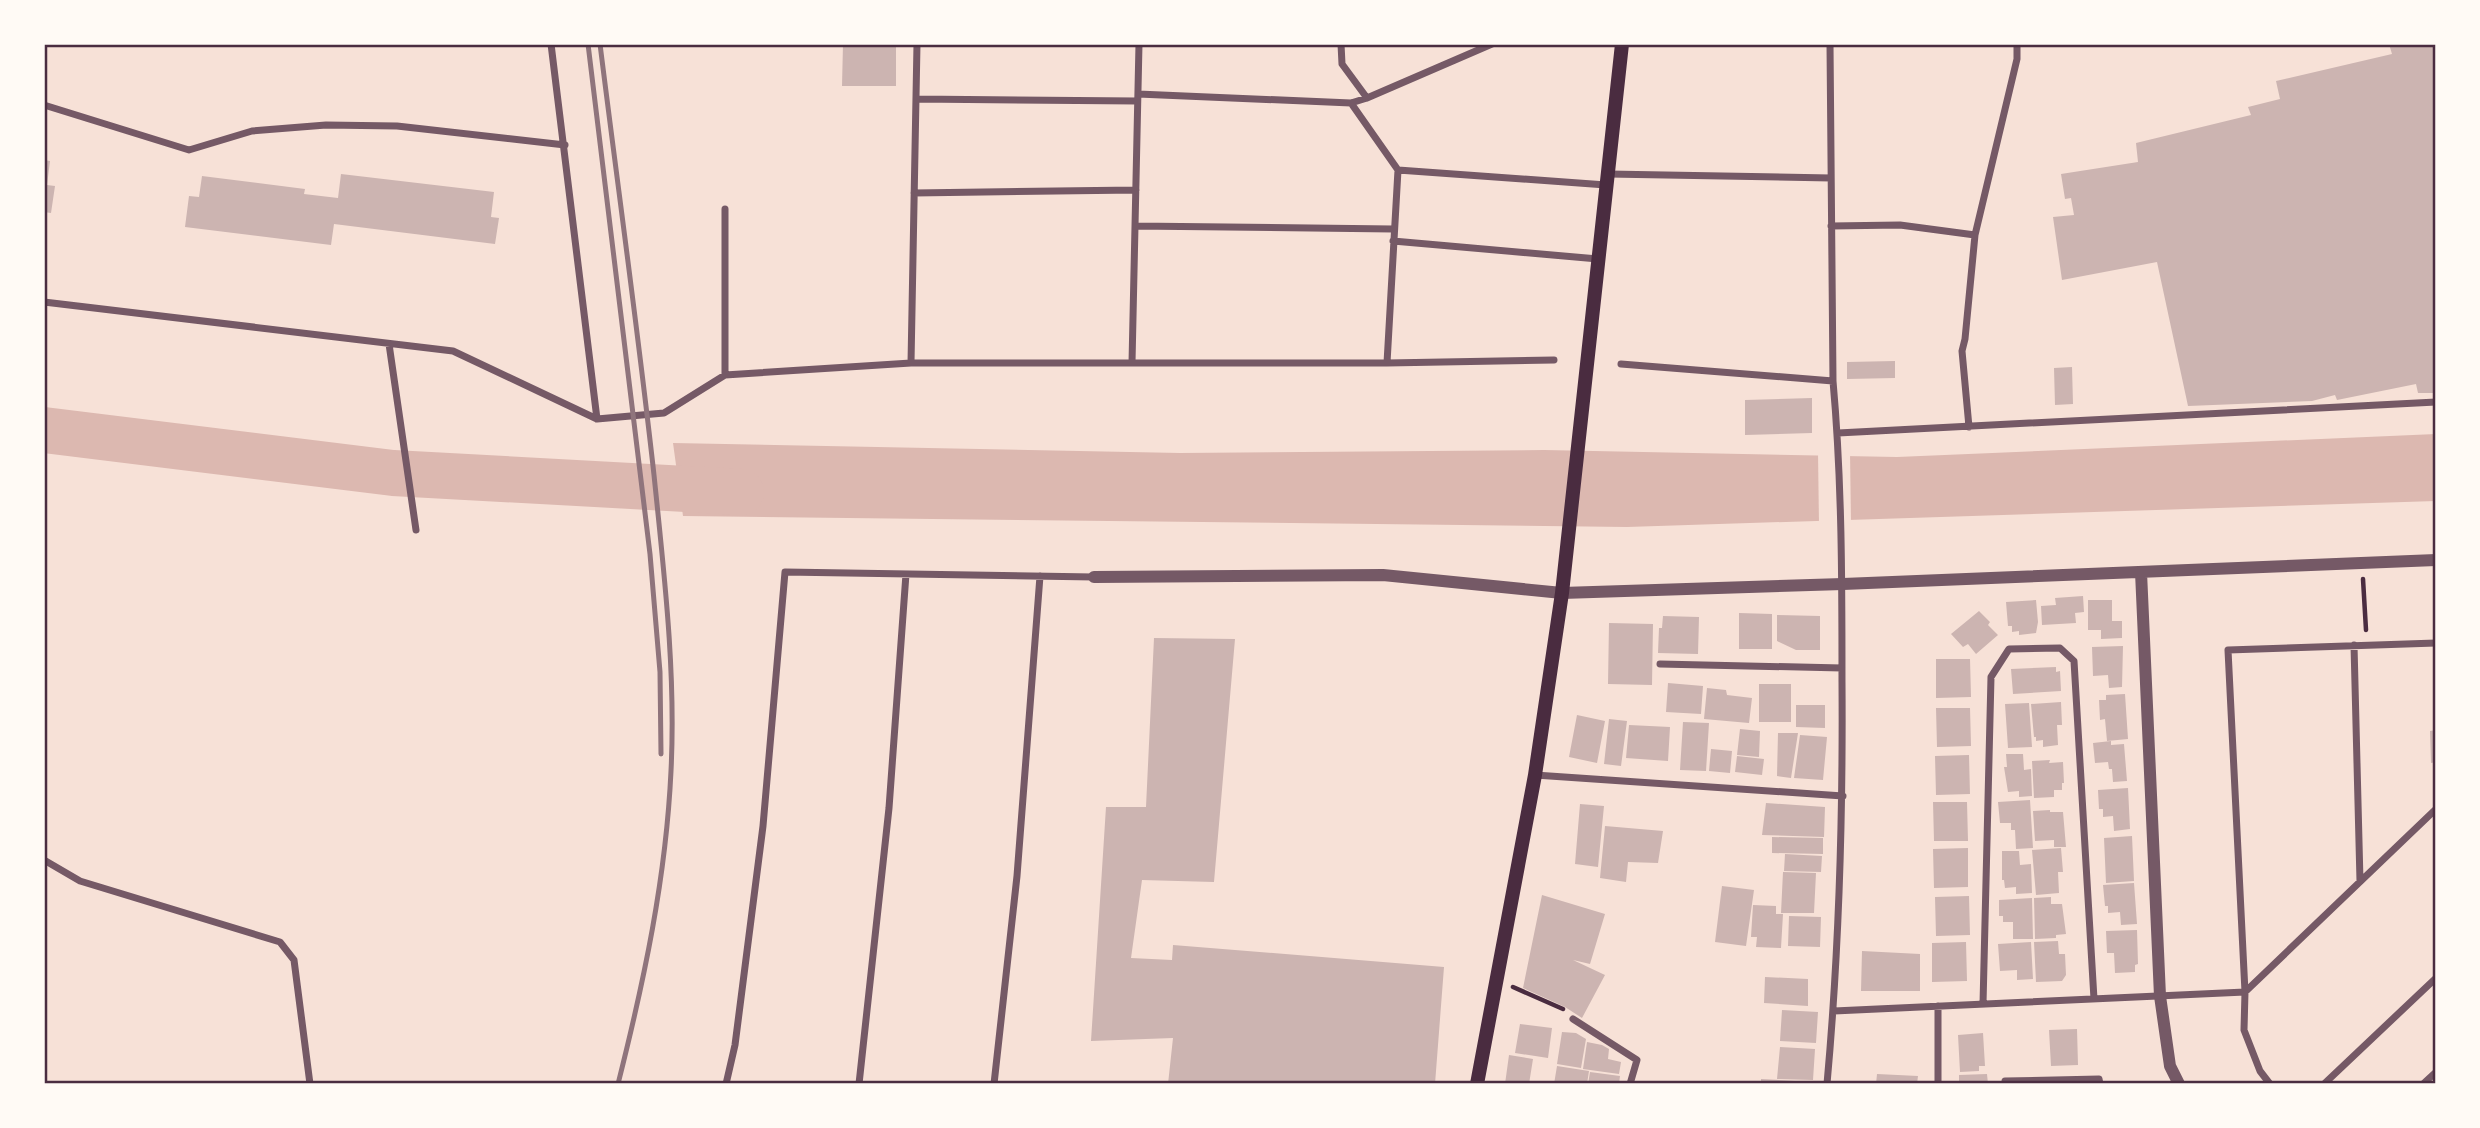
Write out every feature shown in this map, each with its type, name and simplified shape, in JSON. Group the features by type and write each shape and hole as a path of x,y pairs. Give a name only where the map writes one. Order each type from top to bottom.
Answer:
{"main road":[{"path":"1477,1084 1535,775 1562,593 1622,44"}],"street":[{"path":"551,44 597,419"},
{"path":"911,362 917,44"},
{"path":"1132,363 1139,44"},
{"path":"1341,44 1342,64 1367,98"},
{"path":"916,99 1138,97 1351,103 1492,44"},
{"path":"1827,1084 1834,1011 1843,796 1843,584 1833,381 1830,44"},
{"path":"1969,427 1962,351 1975,235 2017,59 2017,44"},
{"path":"1351,103 1398,170 1387,363"},
{"path":"44,105 189,150 252,131 326,125 397,126 565,145"},
{"path":"1398,170 1607,179 1831,177"},
{"path":"914,193 1136,190"},
{"path":"725,209 725,375"},
{"path":"1831,226 1900,225 1975,235"},
{"path":"1135,226 1393,229"},
{"path":"1393,241 1599,259"},
{"path":"44,302 453,351 597,419 664,413 725,375 911,362 1387,363 1554,360"},
{"path":"389,344 416,530"},
{"path":"1621,364 1833,381"},
{"path":"1837,435 2436,402"},
{"path":"726,1084 735,1045 763,825 785,572 1094,577 1382,575 1562,593 2436,560"},
{"path":"2141,572 2160,996 2171,1066 2179,1084"},
{"path":"859,1084 889,808 906,574"},
{"path":"994,1084 1017,876 1040,576"},
{"path":"2270,1084 2260,1071 2244,1030 2245,992 2228,650 2436,643"},
{"path":"2354,645 2360,881"},
{"path":"1983,1004 1990,677 2009,649 2060,648 2074,661 2094,999"},
{"path":"1660,664 1842,668"},
{"path":"1535,775 1843,796"},
{"path":"1834,1011 2245,992 2436,809"},
{"path":"44,860 80,881 280,942 294,960 310,1084"},
{"path":"2324,1084 2436,978"},
{"path":"1938,1006 1938,1084"},
{"path":"1573,1019 1637,1060 1630,1084"},
{"path":"2423,1084 2436,1072"},
{"path":"2005,1084 2005,1081 2099,1079 2100,1084"}],"path":[{"path":"2363,576 2367,645"},
{"path":"1497,980 1566,1010 1573,1019"}],"shaded area":[{"path":"2436,434 2436,501 1627,527 683,516 673,443 1180,453 1544,450 1897,457"}],"pier":[{"path":"1818,452 1850,453 1851,523 1819,524"}],"building":[{"path":"843,44 896,44 896,86 842,86"},
{"path":"2389,44 2436,44 2436,393 2418,393 2416,384 2337,400 2335,395 2312,401 2188,406 2157,262 2062,280 2053,217 2074,215 2071,198 2065,199 2061,174 2138,162 2136,143 2251,115 2248,107 2280,99 2276,81 2392,54"},
{"path":"44,160 50,161 47,185 55,186 51,213 44,212"},
{"path":"341,174 494,192 491,217 499,218 495,244 334,224 331,245 185,227 189,196 199,197 202,176 305,189 304,194 338,198"},
{"path":"1895,361 1895,378 1847,379 1847,362"},
{"path":"2072,367 2073,404 2055,405 2054,368"},
{"path":"1812,398 1812,433 1745,435 1745,400"},
{"path":"2083,596 2084,612 2075,613 2076,623 2042,625 2041,606 2056,605 2055,598"},
{"path":"2036,600 2036,633 2019,635 2019,631 2012,632 2012,626 2008,626 2006,602"},
{"path":"2088,600 2112,600 2112,621 2122,621 2122,638 2101,639 2101,630 2088,630"},
{"path":"1979,611 1998,635 1976,654 1968,644 1963,647 1951,634"},
{"path":"1739,613 1772,614 1772,649 1739,649"},
{"path":"1777,615 1820,616 1820,650 1796,650 1777,641"},
{"path":"1663,616 1699,617 1698,654 1658,653 1659,628 1662,628"},
{"path":"1609,623 1653,624 1652,685 1608,684"},
{"path":"1154,638 1235,639 1214,882 1142,880 1131,958 1172,960 1173,945 1444,967 1435,1084 1168,1084 1173,1038 1091,1041 1106,807 1146,807"},
{"path":"2123,646 2122,687 2109,688 2108,675 2093,676 2092,647"},
{"path":"1936,659 1970,659 1971,697 1936,698"},
{"path":"2056,667 2056,672 2060,671 2061,691 2013,694 2011,669"},
{"path":"1668,683 1703,686 1701,714 1666,712"},
{"path":"1759,684 1791,684 1791,722 1759,722"},
{"path":"1707,688 1726,690 1727,695 1752,698 1749,723 1704,719"},
{"path":"2125,694 2128,739 2107,741 2105,719 2100,720 2099,700 2106,700 2106,695"},
{"path":"2061,702 2062,725 2057,725 2058,745 2043,747 2043,740 2036,741 2034,737 2031,704"},
{"path":"2029,703 2032,747 2008,748 2005,704"},
{"path":"1796,705 1825,705 1825,728 1796,727"},
{"path":"1936,708 1970,708 1971,746 1937,747"},
{"path":"1577,715 1605,721 1597,763 1569,757"},
{"path":"1609,719 1627,721 1621,766 1604,764"},
{"path":"1683,722 1709,723 1706,771 1680,770"},
{"path":"1629,725 1670,727 1668,761 1626,758"},
{"path":"1740,729 1760,731 1759,757 1737,755"},
{"path":"2436,730 2436,762 2431,763 2430,731"},
{"path":"1778,733 1798,733 1791,778 1777,776"},
{"path":"1800,735 1827,737 1823,780 1794,778"},
{"path":"2111,741 2111,745 2124,744 2127,781 2113,782 2112,769 2109,769 2108,762 2095,763 2093,743"},
{"path":"1711,749 1732,751 1730,773 1709,771"},
{"path":"2006,754 2023,754 2024,770 2031,769 2032,796 2019,797 2019,791 2008,792 2004,767 2007,767"},
{"path":"1969,755 1970,794 1936,795 1935,756"},
{"path":"1737,756 1764,759 1762,775 1735,772"},
{"path":"2050,760 2049,763 2063,762 2062,790 2054,790 2054,797 2034,798 2032,761"},
{"path":"2128,788 2130,829 2114,831 2113,816 2103,817 2103,809 2099,809 2098,790"},
{"path":"2030,800 2033,848 2016,849 2015,830 2011,830 2011,823 2000,823 1998,802"},
{"path":"1933,802 1967,802 1968,841 1934,841"},
{"path":"1766,803 1825,807 1824,837 1762,835"},
{"path":"1580,804 1604,806 1598,867 1575,864"},
{"path":"2033,811 2063,812 2066,847 2054,847 2054,840 2035,841"},
{"path":"1605,826 1663,831 1658,863 1628,862 1626,882 1600,878"},
{"path":"2132,836 2134,881 2106,883 2104,838"},
{"path":"1772,837 1823,838 1823,854 1772,853"},
{"path":"1968,848 1968,887 1934,888 1933,849"},
{"path":"2061,848 2063,872 2058,872 2059,893 2036,895 2032,850"},
{"path":"2002,851 2019,851 2020,865 2031,864 2032,893 2016,894 2016,887 2005,888 2002,880"},
{"path":"1785,854 1822,856 1821,872 1784,871"},
{"path":"1783,872 1816,873 1814,913 1781,913"},
{"path":"2134,883 2137,924 2121,925 2120,912 2108,913 2103,885"},
{"path":"1722,886 1754,890 1746,946 1715,942"},
{"path":"1542,895 1605,914 1590,964 1573,960 1605,975 1582,1018 1565,1007 1523,988"},
{"path":"1969,896 1970,935 1936,936 1935,897"},
{"path":"2051,897 2051,904 2062,904 2066,934 2056,935 2056,938 2035,939 2034,898"},
{"path":"2032,898 2033,939 2013,939 2013,922 2003,922 2003,916 1999,916 1999,900"},
{"path":"1753,905 1776,906 1776,914 1783,914 1781,948 1756,947 1757,937 1751,937"},
{"path":"1789,916 1821,917 1820,947 1788,946"},
{"path":"2137,930 2138,964 2135,965 2135,972 2115,973 2114,953 2107,953 2106,931"},
{"path":"2058,941 2059,954 2065,954 2066,975 2062,981 2036,982 2034,942"},
{"path":"1966,942 1967,981 1932,982 1932,943"},
{"path":"2031,942 2033,979 2017,980 2017,970 2000,971 1998,944"},
{"path":"1862,951 1920,954 1920,991 1861,991"},
{"path":"1765,977 1808,979 1808,1006 1764,1003"},
{"path":"1782,1010 1818,1012 1816,1043 1780,1041"},
{"path":"1520,1024 1552,1028 1548,1058 1515,1053"},
{"path":"2077,1029 2078,1065 2051,1066 2049,1030"},
{"path":"1562,1032 1576,1033 1586,1039 1581,1068 1557,1064"},
{"path":"1983,1033 1985,1066 1979,1066 1979,1071 1960,1072 1958,1035"},
{"path":"1587,1042 1609,1049 1608,1059 1621,1062 1619,1074 1583,1069"},
{"path":"1780,1047 1815,1049 1813,1080 1777,1079"},
{"path":"1509,1055 1533,1059 1529,1084 1505,1084"},
{"path":"1557,1066 1589,1071 1587,1084 1554,1084"},
{"path":"1590,1072 1620,1076 1619,1084 1588,1084"},
{"path":"1877,1074 1918,1076 1917,1084 1876,1084"},
{"path":"1987,1074 1988,1084 1959,1084 1959,1075"},
{"path":"1761,1079 1812,1082 1812,1084 1761,1084"}],"waterway":[{"path":"44,430 393,473 741,492"}],"railway":[{"path":"588,44 650,554 660,672 661,754"},
{"path":"600,44 654,475 672,697 671,771 659,890 637,1007 618,1084"}]}
